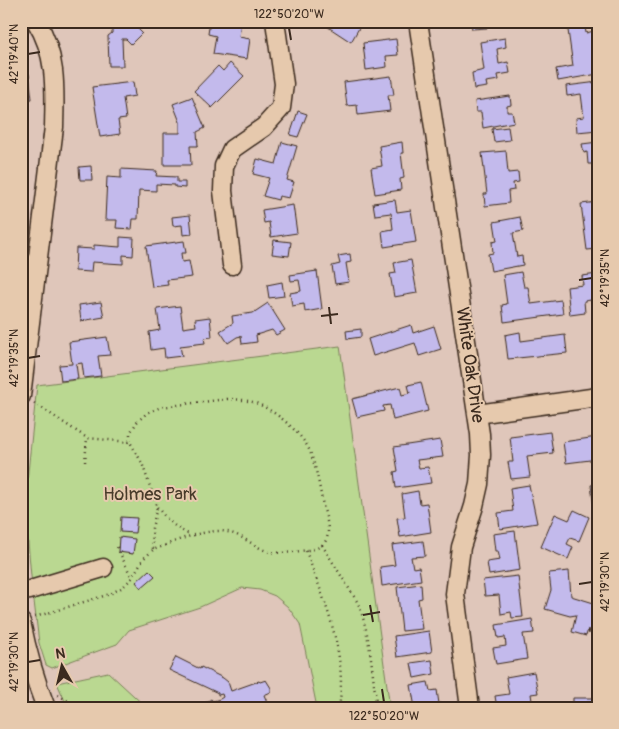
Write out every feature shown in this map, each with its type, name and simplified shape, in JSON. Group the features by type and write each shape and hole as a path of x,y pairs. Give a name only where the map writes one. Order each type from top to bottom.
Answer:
{"street":[{"path":"27,399 54,127 55,96 52,58 45,36 36,21"},
{"path":"232,265 223,191 224,166 226,157 232,148 264,127 281,108 284,84 274,21"},
{"name":"White Oak Drive","path":"418,21 482,455 479,484 474,506 461,547 455,594 470,708"},
{"path":"477,414 598,397"},
{"path":"21,591 103,568"},
{"path":"27,620 26,647 46,708"}],"path":[{"path":"27,399 88,438 130,442"},
{"path":"27,620 110,594 123,587 132,578 143,559 153,550 191,535 219,531 233,533 270,552 306,551 322,546 327,539 328,527 311,454 305,442 295,431 267,409 254,402 233,399 161,407 147,413 130,433 130,442 142,463 157,507 180,531 191,535"},
{"path":"86,462 88,438"},
{"path":"153,550 152,528 157,507"},
{"path":"322,546 358,603 362,613 366,628 377,708"},
{"path":"117,547 132,578"},
{"path":"306,551 332,624 341,680 339,708"},
{"path":"58,695 80,708"}],"green space":[{"name":"Holmes Park","path":"340,346 390,708 317,708 300,624 288,607 275,596 260,590 242,588 200,607 129,630 117,644 52,668 46,665 39,643 27,531 27,482 37,385"},
{"path":"108,672 147,708 68,708 57,683"}],"building":[{"path":"116,21 138,21 138,29 142,33 131,44 126,39 122,39 123,66 109,66 108,36 112,33 112,25"},
{"path":"210,21 241,21 239,37 250,39 247,59 213,54 216,36 208,34"},
{"path":"319,21 363,21 351,42"},
{"path":"471,21 486,21 487,28 472,29"},
{"path":"584,21 586,33 594,31 598,52 598,74 558,81 556,69 573,66 567,23"},
{"path":"505,38 506,47 497,49 499,64 508,62 510,73 498,75 499,80 486,82 487,87 474,89 472,73 484,70 480,42"},
{"path":"396,39 398,55 386,56 387,67 366,70 363,43"},
{"path":"230,63 244,76 212,108 194,91 218,66 223,71"},
{"path":"21,65 23,75 29,74 32,99 21,101"},
{"path":"391,76 394,95 388,95 390,111 358,115 357,105 347,106 344,82"},
{"path":"133,82 135,96 123,98 126,119 118,120 120,134 100,137 92,87"},
{"path":"598,82 598,130 577,132 576,118 584,117 581,94 567,96 566,86"},
{"path":"510,96 511,105 507,106 507,112 512,112 514,122 483,128 481,112 476,112 475,101"},
{"path":"192,97 205,128 197,132 198,146 190,146 191,165 164,165 164,133 180,133 180,122 173,104"},
{"path":"298,111 307,114 298,137 290,135"},
{"path":"508,127 510,140 494,142 492,129"},
{"path":"282,142 297,146 287,180 294,182 289,198 279,196 278,200 263,196 269,178 253,174 257,159 276,164"},
{"path":"402,142 403,153 401,153 404,178 400,179 401,190 375,194 371,168 382,166 379,146"},
{"path":"598,142 598,164 588,164 587,152 584,153 582,144"},
{"path":"506,151 508,173 518,172 519,182 513,183 514,190 508,191 509,203 485,206 484,194 487,194 482,153"},
{"path":"91,166 92,180 80,180 79,167"},
{"path":"121,169 157,171 156,176 177,177 177,182 185,182 185,188 175,187 175,185 156,184 156,191 139,190 138,219 133,219 132,229 116,228 117,220 105,220 107,177 121,178"},
{"path":"395,200 397,212 411,210 416,242 384,247 382,231 393,229 391,213 375,215 373,203"},
{"path":"598,202 598,249 587,250 581,204"},
{"path":"293,205 297,233 271,237 269,222 264,223 262,210"},
{"path":"190,215 192,234 183,235 182,225 173,226 172,217"},
{"path":"520,217 523,231 513,233 517,257 522,256 523,265 491,271 488,254 493,253 492,242 497,241 494,222"},
{"path":"120,237 134,238 133,256 123,255 123,264 92,262 91,272 75,271 76,248 94,249 94,245 120,247"},
{"path":"274,240 291,242 289,256 272,254"},
{"path":"184,241 186,253 181,253 182,262 189,261 192,277 167,280 168,285 152,287 146,246"},
{"path":"350,254 351,262 346,263 349,282 335,284 332,266 340,264 338,256"},
{"path":"411,260 417,293 394,297 390,274 396,273 394,263"},
{"path":"317,271 322,309 305,312 304,304 292,306 290,293 301,291 299,280 291,281 290,275"},
{"path":"521,272 524,287 528,287 531,304 561,300 563,314 504,322 502,305 507,304 503,275"},
{"path":"598,274 598,306 592,307 591,300 584,301 585,313 570,315 567,287 583,285 582,276"},
{"path":"282,282 284,296 269,298 267,285"},
{"path":"101,302 104,317 81,321 79,305"},
{"path":"268,303 285,330 276,335 272,330 256,335 257,342 242,344 241,336 228,343 220,331 233,323 232,316 253,313"},
{"path":"180,306 183,328 196,326 195,319 210,317 212,337 204,338 205,343 180,346 182,356 165,358 164,348 151,350 149,332 160,330 157,309"},
{"path":"411,325 413,333 434,326 441,349 419,356 415,343 373,356 368,339"},
{"path":"361,329 361,337 347,339 346,331"},
{"path":"520,332 521,341 565,335 567,353 508,359 505,335"},
{"path":"107,337 110,355 98,356 101,376 84,378 82,363 76,364 78,379 61,381 59,365 72,364 69,342"},
{"path":"421,382 428,411 393,420 390,405 383,406 384,411 357,417 352,399 400,387 402,395 410,393 408,385"},
{"path":"596,424 598,424 598,459 566,463 563,442 597,437"},
{"path":"550,432 553,453 527,456 530,477 511,479 508,462 513,462 510,437"},
{"path":"440,440 443,457 417,460 419,468 428,467 431,483 396,488 394,472 398,471 394,447"},
{"path":"598,484 598,521 596,521 591,485"},
{"path":"529,485 537,523 500,529 498,513 513,511 510,488"},
{"path":"418,491 420,504 427,503 431,532 400,537 397,518 405,517 402,494"},
{"path":"574,510 589,517 579,541 570,538 567,544 573,547 568,559 541,547 555,514 569,520"},
{"path":"121,517 137,518 135,533 120,532"},
{"path":"515,531 520,570 489,575 487,562 500,560 498,551 495,551 493,534"},
{"path":"119,537 135,539 133,554 118,552"},
{"path":"423,541 425,556 411,557 413,568 419,567 421,580 382,586 380,567 395,565 392,545"},
{"path":"149,570 155,576 141,588 136,582"},
{"path":"569,571 571,596 597,604 589,634 588,629 586,636 572,632 576,615 570,616 545,609 551,590 549,573"},
{"path":"518,576 523,617 512,618 511,612 501,614 499,595 485,596 483,580"},
{"path":"421,584 422,598 418,599 422,629 402,631 397,587"},
{"path":"532,619 534,633 523,634 527,659 496,664 493,648 506,646 505,637 498,638 496,625"},
{"path":"429,631 432,652 397,657 394,636"},
{"path":"176,657 223,678 228,682 231,691 266,680 271,688 271,692 264,695 268,704 257,708 198,708 211,699 213,701 220,699 223,697 222,694 218,695 218,693 169,670"},
{"path":"432,660 434,674 414,678 411,663"},
{"path":"534,672 538,693 531,694 533,707 497,708 495,696 509,694 506,677"},
{"path":"428,682 430,691 437,690 439,704 436,704 436,708 415,708 411,685"},
{"path":"573,698 598,698 598,708 573,708"}]}
